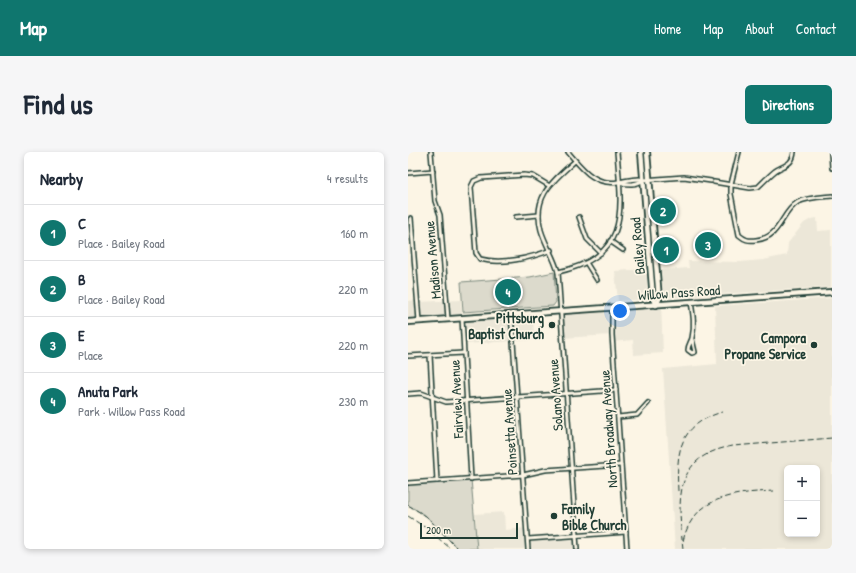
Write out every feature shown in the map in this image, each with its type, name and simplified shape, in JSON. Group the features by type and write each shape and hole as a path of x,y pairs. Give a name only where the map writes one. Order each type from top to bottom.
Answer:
{"main road":[{"name":"Bailey Road","path":"641,152 653,299 656,304 659,299 647,152"},
{"name":"Willow Pass Road","path":"408,322 832,292"}],"street":[{"name":"Madison Avenue","path":"431,152 435,201 440,215 448,319"},
{"path":"568,152 588,175 606,183 639,183 643,180 684,177 750,188 758,187 776,171 789,164 793,159 794,152"},
{"path":"558,272 587,264 601,253 616,232 620,220 621,208 617,152"},
{"path":"739,152 731,184 731,194 739,235 749,241 761,240 772,235 798,203 810,198 832,196"},
{"path":"831,152 832,168"},
{"name":"Solano Avenue","path":"575,160 548,185 542,198 539,215 541,230 551,250 558,272 577,549"},
{"path":"408,173 433,171"},
{"path":"548,185 533,176 524,175 481,178 474,181 471,187 476,253 480,259 486,261 524,259 551,250"},
{"path":"516,217 539,215"},
{"path":"580,217 587,239 601,253"},
{"path":"411,218 419,321"},
{"path":"610,241 623,250"},
{"path":"587,264 597,280"},
{"path":"691,302 694,322 692,339"},
{"name":"North Broadway Avenue","path":"612,308 627,549"},
{"name":"Poinsetta Avenue","path":"511,314 528,549"},
{"name":"Fairview Avenue","path":"462,318 468,401 471,479"},
{"path":"408,356 464,353"},
{"path":"430,355 437,481"},
{"path":"408,394 421,393 446,402 616,390"},
{"path":"618,417 637,416 648,403"},
{"path":"408,483 523,475 545,470 621,465"},
{"path":"528,539 626,532"}],"shaded area":[{"path":"817,218 818,231 831,230 831,287 665,298 663,296 661,270 689,268 688,261 740,262 763,260 787,255 788,243 804,223 811,219"},
{"path":"646,269 648,299 618,301 615,271"},
{"path":"554,272 556,302 553,306 463,312 461,282 530,277"},
{"path":"832,298 832,549 675,549 663,369 717,364 715,306"},
{"path":"418,300 418,302 461,300 462,317 533,313 534,340 464,344 462,318 408,322 408,301"},
{"path":"661,304 663,353 634,355 633,340 612,342 611,335 562,338 560,311"},
{"path":"471,479 477,549 458,549 426,516 408,505 408,483"},
{"path":"504,512 505,530 527,528 528,539 576,536 577,549 477,549 475,514"}],"railway":[{"path":"678,491 678,464 683,441 697,424 708,417 722,412"},
{"path":"683,549 680,514 683,483 689,470 699,460 713,451 733,446 832,438"},
{"path":"683,541 689,526 697,514 707,505 718,500 745,493 774,491"},
{"path":"408,505 426,516 458,549"},
{"path":"408,516 426,528 450,548"}],"place":[{"name":"B","path":"663,211"},
{"name":"E","path":"708,245"},
{"name":"C","path":"666,250"},
{"name":"Anuta Park","path":"508,292"},
{"name":"Pittsburg Baptist Church","path":"552,325"},
{"name":"Campora Propane Service","path":"814,345"},
{"name":"Family Bible Church","path":"554,516"}]}
